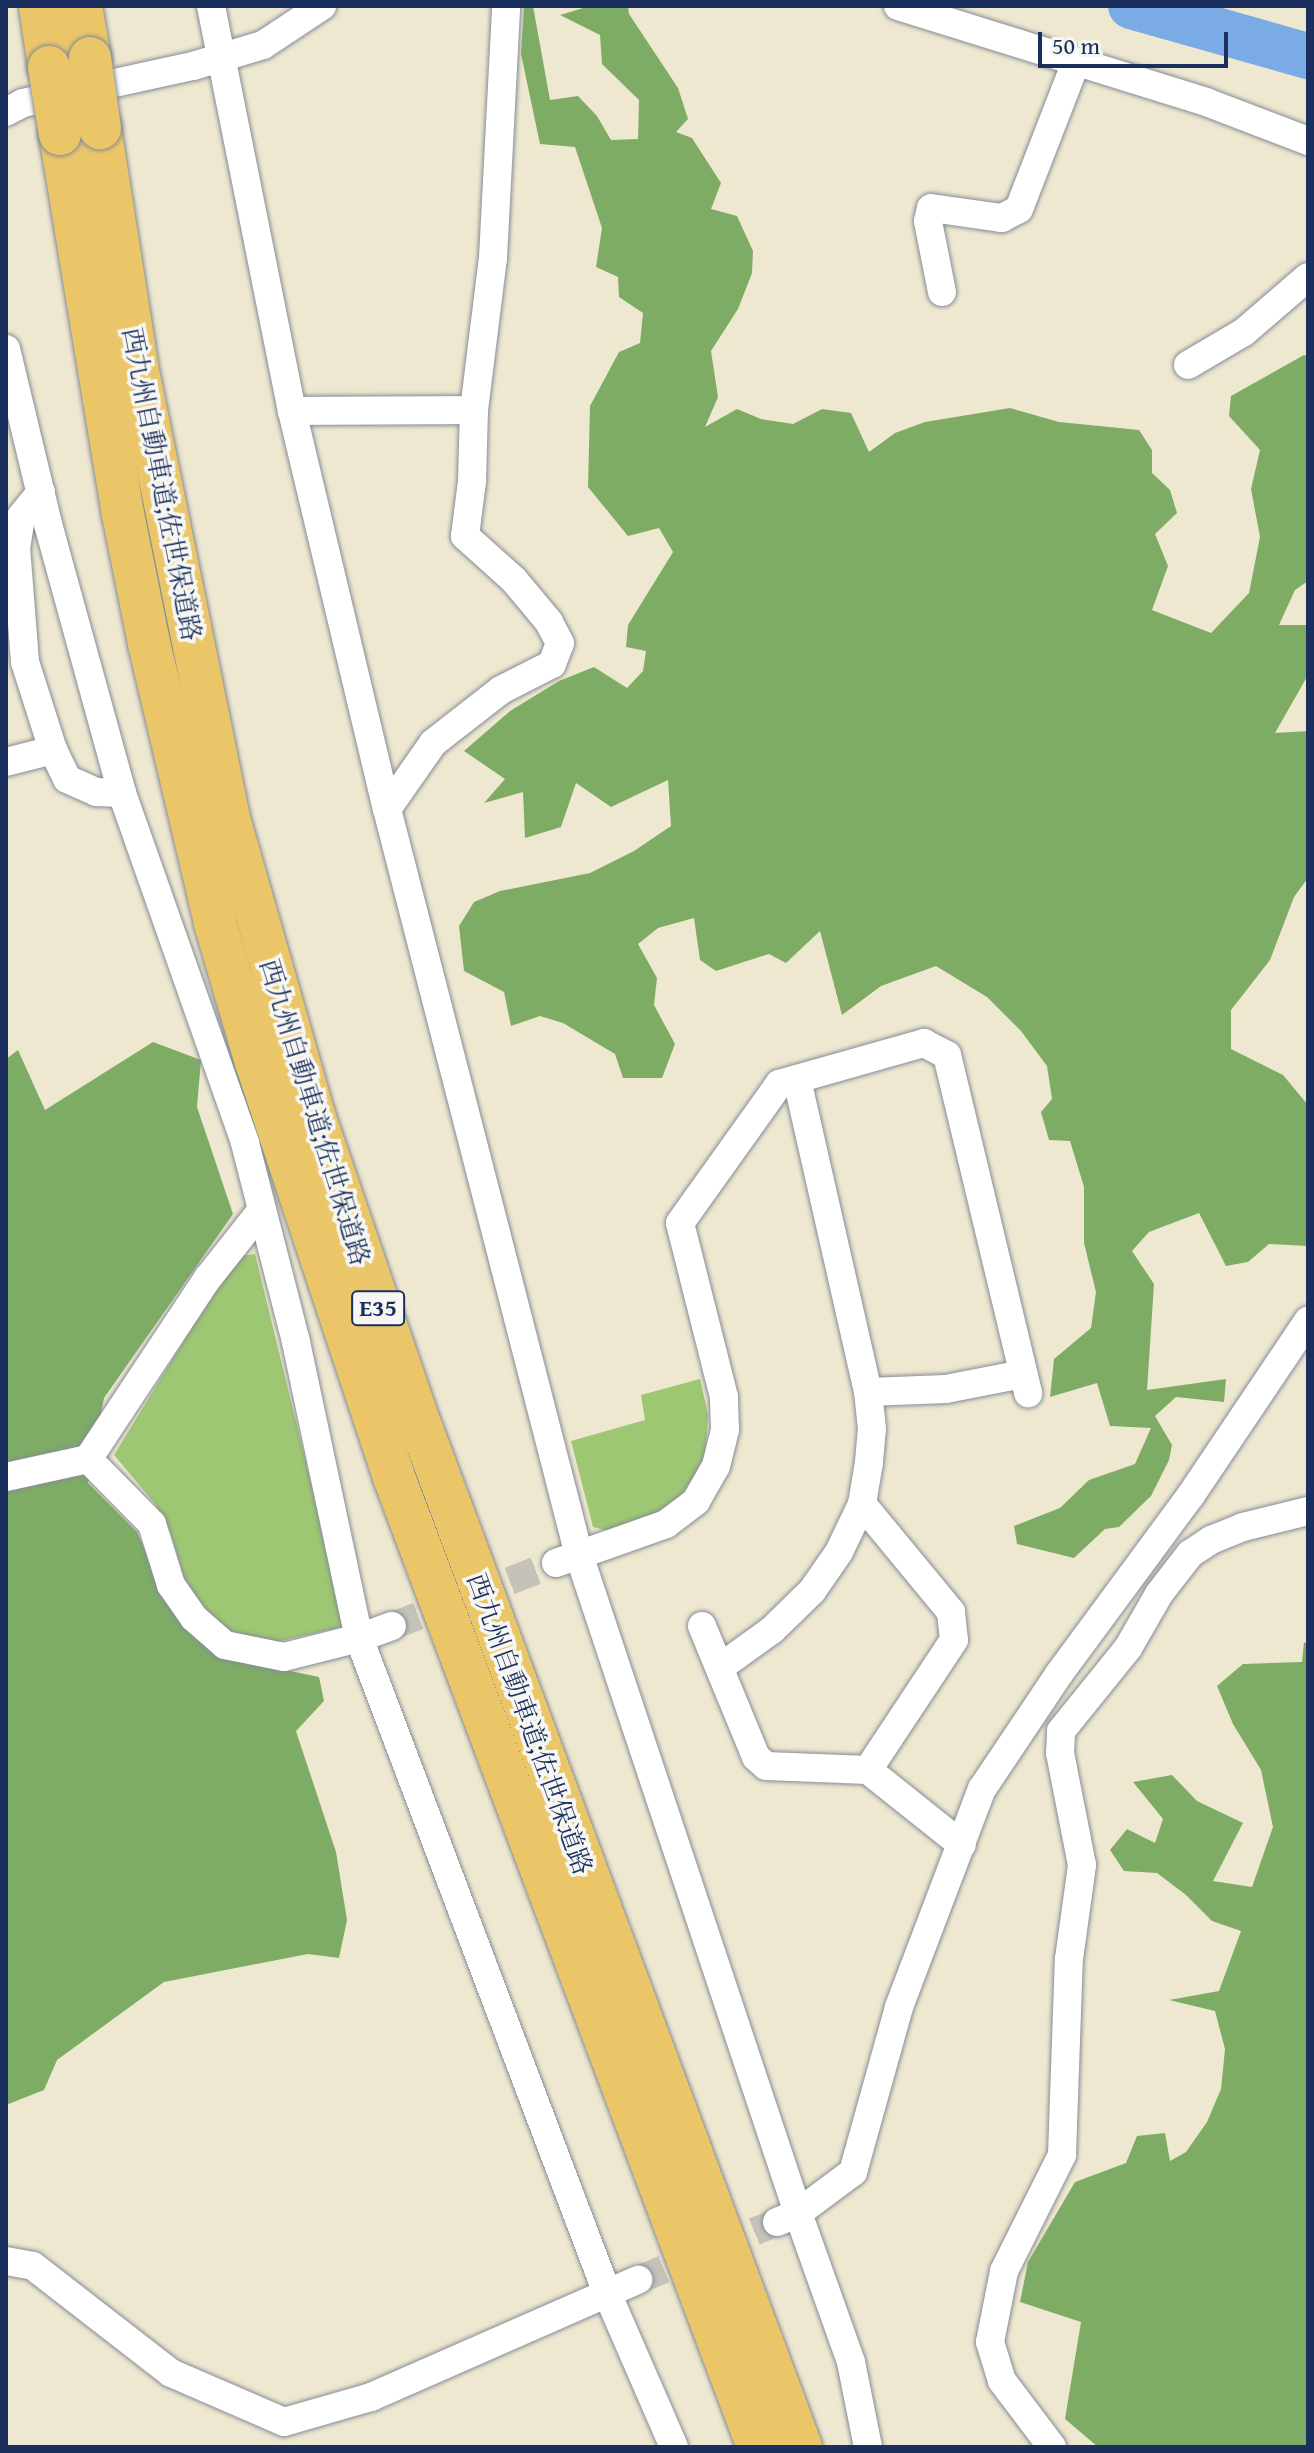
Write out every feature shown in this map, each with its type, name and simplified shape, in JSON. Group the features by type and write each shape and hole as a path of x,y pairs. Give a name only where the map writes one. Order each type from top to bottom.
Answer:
{"highway":[{"name":"西九州自動車道;佐世保道路","path":"40,6 49,67 80,131 139,376 218,769 264,948 305,1085 363,1266 420,1424 801,2447"},
{"name":"西九州自動車道;佐世保道路","path":"81,6 90,58 80,131 123,514 152,657 215,923 256,1062 394,1477 758,2447"}],"street":[{"path":"211,6 292,411 568,1559 787,2218 851,2362 868,2447"},
{"path":"6,112 23,103 220,59 263,45 322,6"},
{"path":"387,809 433,743 501,690 552,664 560,643 549,622 514,580 465,536 472,481 474,410 493,258 506,6"},
{"path":"898,6 1206,102 1308,141"},
{"path":"942,292 928,221 931,208 1002,218 1019,209 1076,62"},
{"path":"1188,365 1244,332 1308,277"},
{"path":"6,349 122,793 245,1143 296,1342 359,1638 607,2293 674,2447"},
{"path":"292,411 474,410"},
{"path":"41,492 21,517 16,547 25,662 53,750 67,779 96,792 122,793"},
{"path":"6,762 53,750"},
{"path":"568,1559 666,1524 696,1501 716,1466 725,1429 724,1397 680,1223 779,1084 924,1043 947,1055 1025,1384 868,1392"},
{"path":"722,1666 772,1630 812,1591 839,1552 862,1504 872,1429 868,1392 797,1079"},
{"path":"6,1477 88,1459 208,1278 261,1211"},
{"path":"787,2218 853,2172 899,2007 982,1789 1059,1674 1191,1495 1308,1321"},
{"path":"88,1459 152,1524 171,1585 194,1618 225,1645 284,1657 359,1638 392,1626"},
{"path":"862,1504 951,1612 954,1640 868,1770"},
{"path":"1052,2447 1002,2381 990,2342 1004,2271 1062,2155 1069,1959 1082,1865 1060,1753 1061,1731 1128,1648 1159,1594 1190,1554 1211,1540 1243,1527 1308,1511"},
{"path":"702,1626 722,1666 756,1757 766,1766 868,1770 962,1845"},
{"path":"6,2261 33,2266 171,2373 284,2422 371,2397 638,2280"}],"green space":[{"path":"524,6 533,6 550,100 578,96 597,116 611,140 638,139 639,100 602,64 600,35 560,15 590,6 628,6 629,14 678,88 688,119 676,132 692,138 721,183 711,209 737,216 753,251 752,273 738,309 711,351 718,397 705,427 737,409 761,419 793,424 822,409 851,413 869,452 895,433 925,422 1010,408 1059,422 1139,430 1152,450 1152,473 1170,490 1177,513 1155,534 1168,566 1152,610 1211,633 1249,593 1260,537 1251,489 1260,450 1229,416 1231,396 1304,355 1308,356 1308,581 1295,590 1279,625 1308,625 1308,675 1275,733 1308,731 1308,878 1294,897 1270,960 1231,1010 1231,1049 1283,1075 1308,1105 1308,1246 1269,1244 1248,1262 1226,1266 1199,1213 1149,1232 1132,1251 1154,1284 1147,1390 1226,1379 1224,1402 1176,1397 1155,1416 1172,1445 1169,1460 1151,1496 1119,1527 1105,1529 1074,1558 1017,1544 1014,1526 1060,1508 1089,1480 1135,1464 1151,1428 1110,1426 1097,1383 1050,1397 1054,1359 1091,1328 1096,1292 1084,1243 1084,1187 1070,1141 1049,1140 1041,1112 1052,1099 1047,1066 1021,1031 987,997 936,966 881,986 842,1015 820,931 786,963 769,954 716,971 700,960 694,918 658,928 638,944 657,978 654,1005 675,1044 662,1078 623,1078 615,1054 563,1023 540,1016 511,1026 504,992 464,971 459,926 474,902 500,891 590,873 634,851 671,826 668,780 611,807 576,783 561,827 525,838 523,792 484,803 505,779 464,751 510,711 559,681 594,667 627,688 643,671 646,651 626,647 628,625 673,552 659,528 628,536 588,487 590,406 619,352 640,343 643,313 619,297 618,277 596,267 602,228 575,147 540,144 521,54"},
{"path":"153,1042 201,1060 197,1107 233,1214 104,1398 88,1483 137,1532 168,1603 233,1659 319,1677 324,1701 296,1731 336,1852 347,1920 339,1958 308,1954 164,1982 57,2060 44,2090 6,2105 6,1059 18,1050 45,1110"},
{"path":"255,1254 346,1626 272,1643 230,1637 187,1588 171,1535 156,1505 114,1455 209,1300 240,1256"},
{"path":"700,1379 708,1414 707,1433 704,1458 694,1478 680,1497 657,1516 609,1531 593,1527 571,1441 645,1420 641,1395"},
{"path":"1304,1642 1308,1644 1308,2447 1098,2447 1065,2419 1081,2322 1020,2302 1028,2262 1075,2182 1126,2163 1137,2136 1165,2133 1170,2161 1186,2152 1207,2122 1221,2089 1225,2049 1215,2011 1169,2000 1219,1991 1241,1931 1212,1921 1186,1895 1157,1873 1124,1871 1110,1850 1127,1829 1155,1843 1163,1819 1133,1782 1172,1775 1197,1801 1243,1823 1213,1881 1252,1887 1273,1827 1261,1770 1233,1724 1217,1686 1243,1664 1302,1662"}],"waterway":[{"path":"1131,6 1308,56"}],"tunnel":[{"path":"392,1626 556,1563"},
{"path":"638,2280 777,2222"}]}
